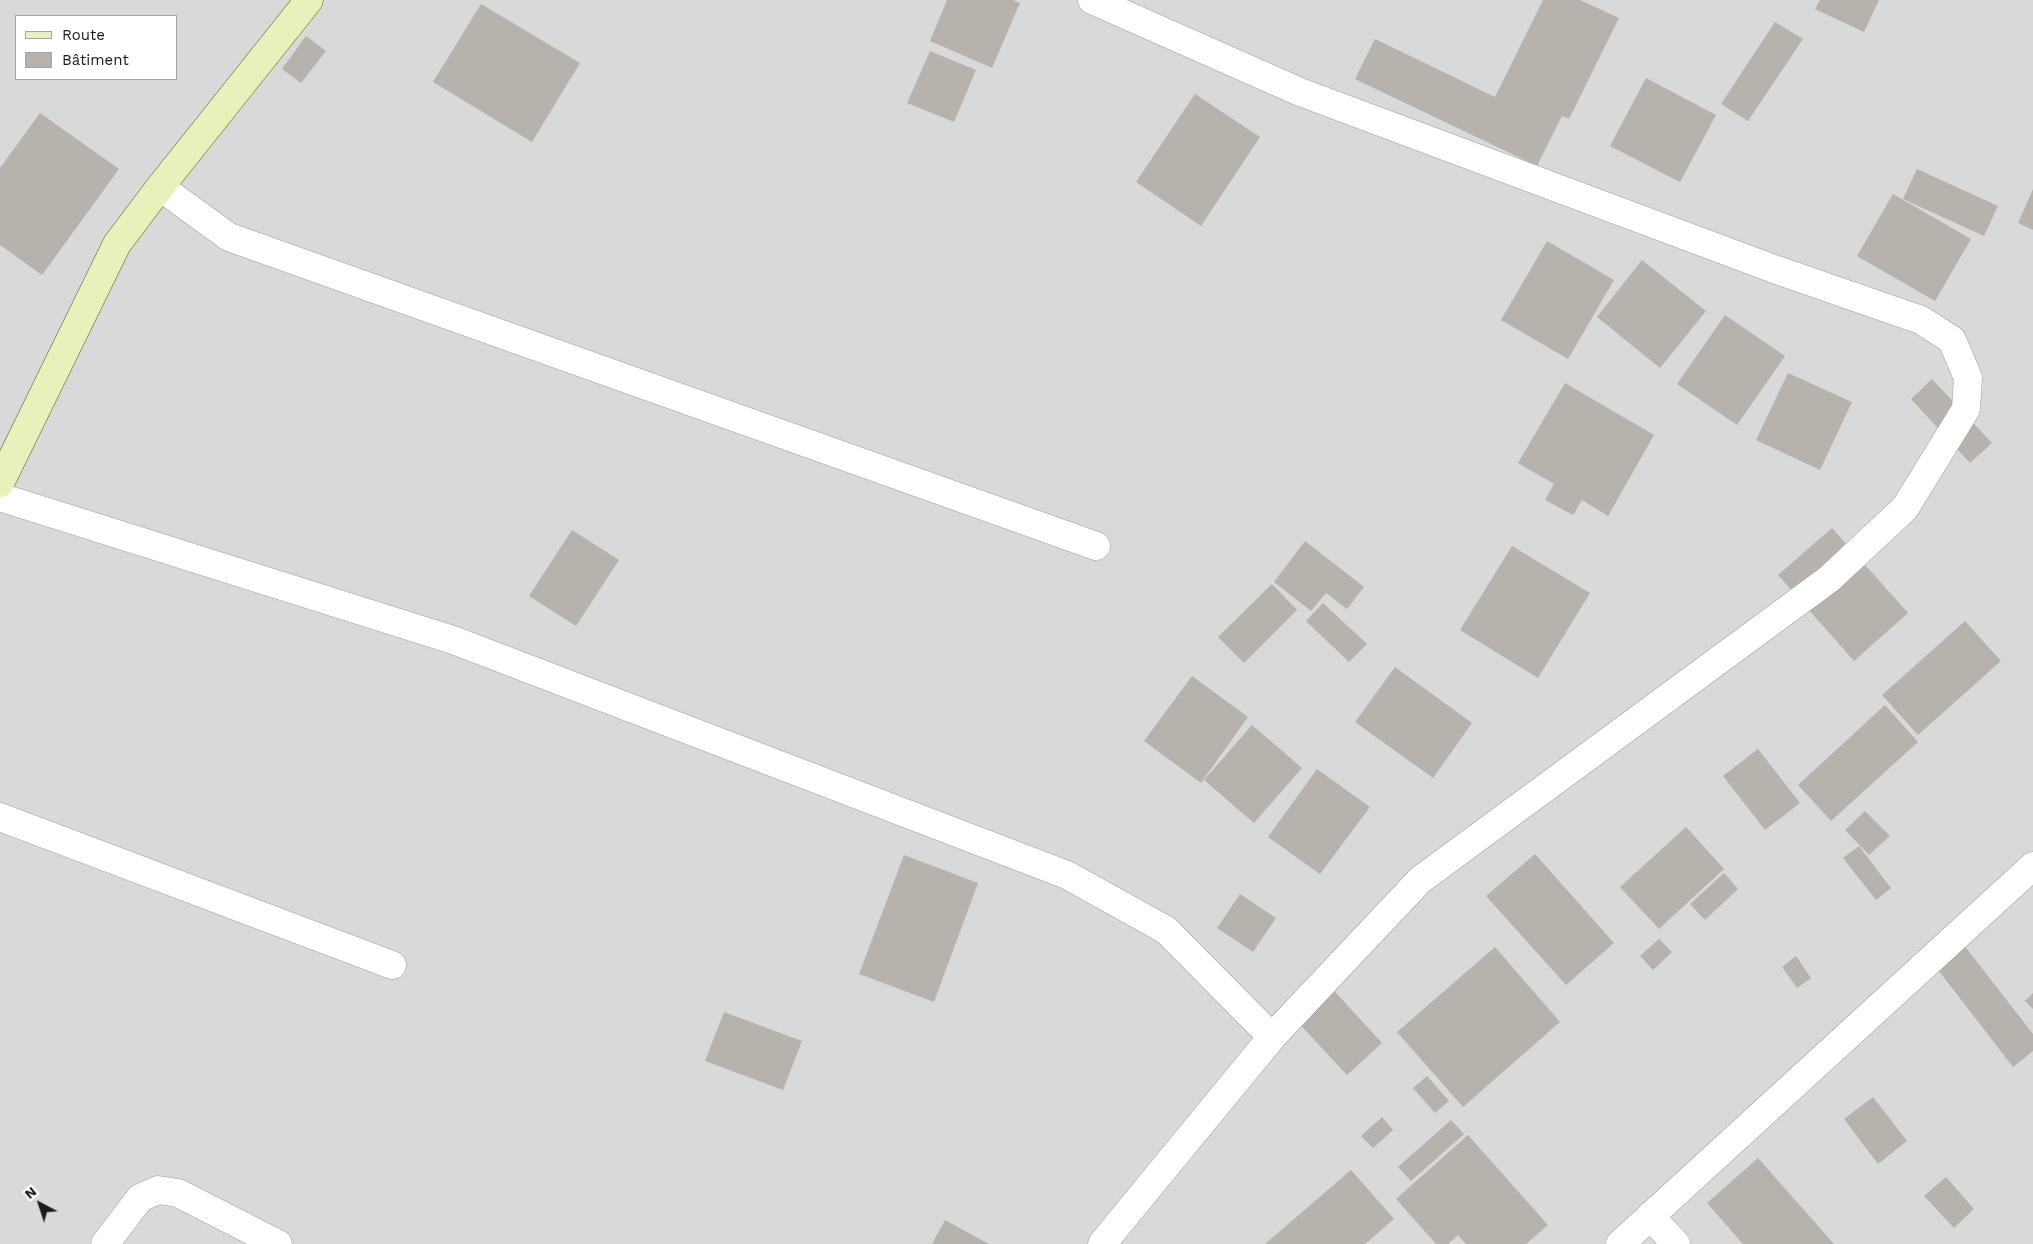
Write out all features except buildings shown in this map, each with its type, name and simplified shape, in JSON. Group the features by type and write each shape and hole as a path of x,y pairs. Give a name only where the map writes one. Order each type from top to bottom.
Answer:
{"street":[{"path":"0,483 117,244 160,187 310,0"},
{"path":"1092,0 1300,92 1764,266 1921,320 1952,340 1968,378 1966,410 1905,508 1829,578 1420,880 1272,1037 1102,1244"},
{"path":"160,187 229,238 1096,546"},
{"path":"0,497 453,640 1067,875 1166,930 1272,1037"},
{"path":"0,817 392,965"},
{"path":"1620,1244 2033,866"},
{"path":"106,1244 140,1198 158,1190 178,1193 278,1244"},
{"path":"1650,1216 1676,1244"}],"shaded area":[{"path":"0,0 2033,0 2033,1244 0,1244"}]}
